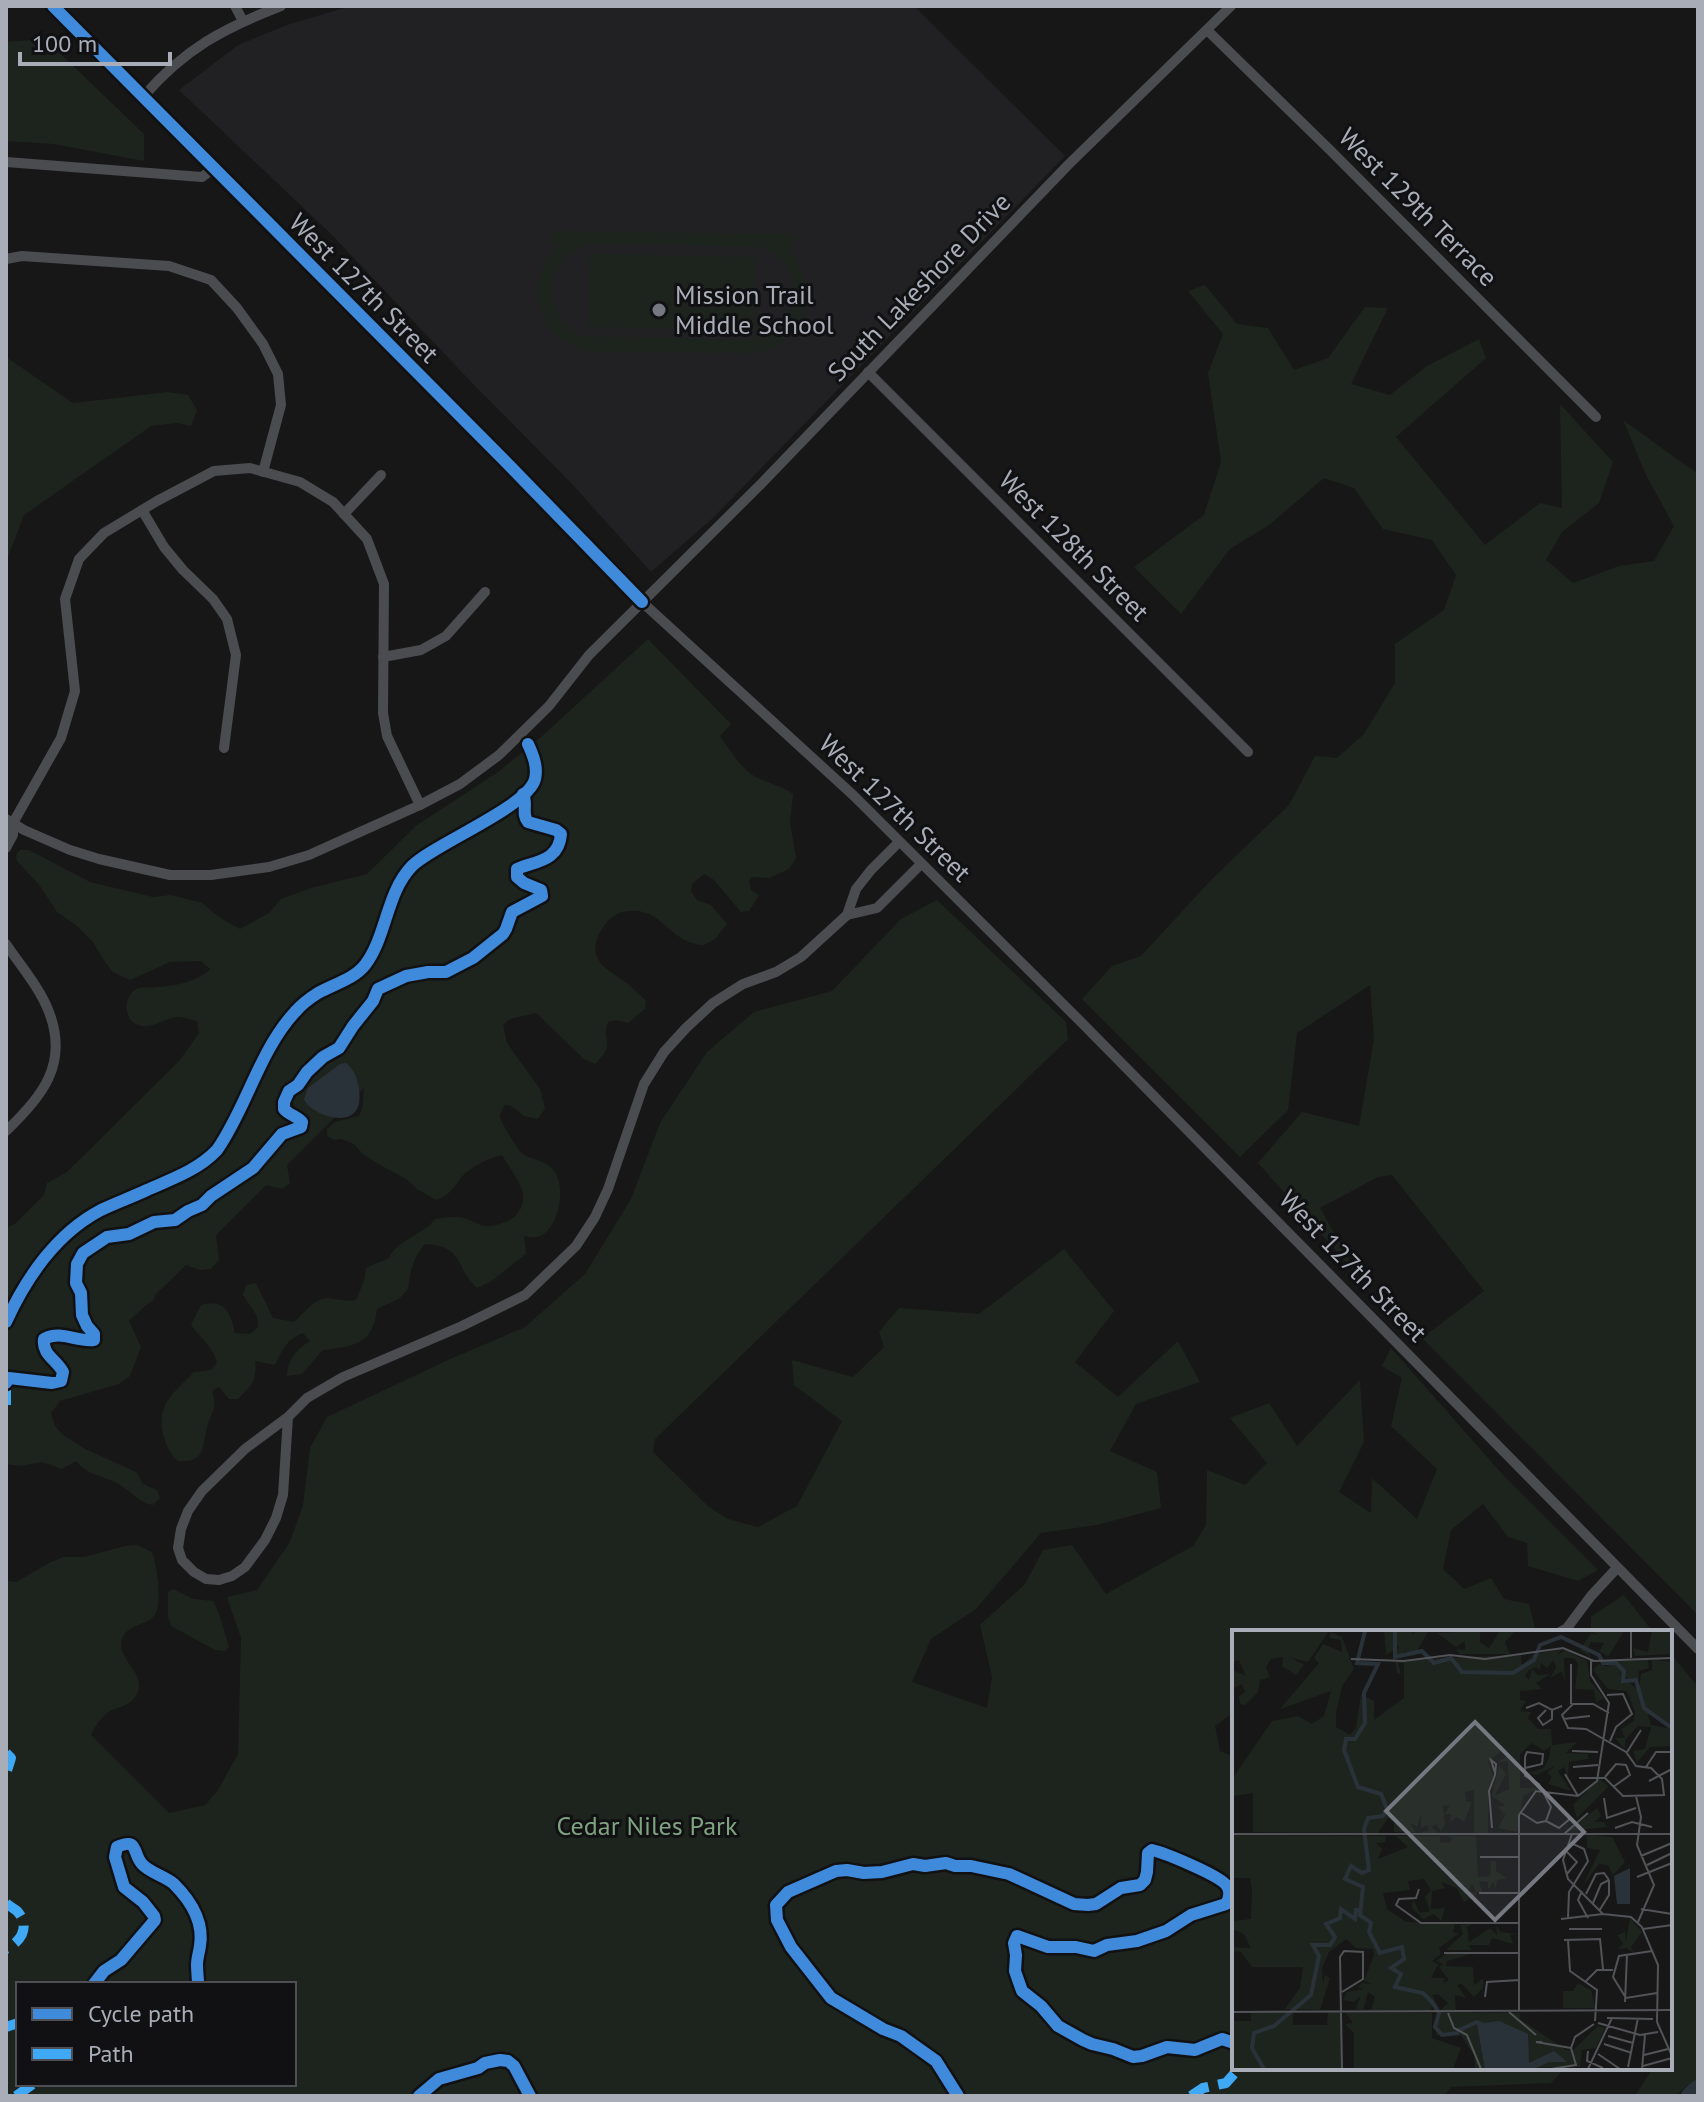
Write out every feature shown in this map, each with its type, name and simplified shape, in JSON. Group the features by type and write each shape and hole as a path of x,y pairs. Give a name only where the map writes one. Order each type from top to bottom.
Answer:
{"street":[{"name":"West 127th Street","path":"53,6 642,602 853,795 1244,1185 1449,1398 1698,1649"},
{"path":"235,6 243,21"},
{"path":"143,97 196,47 216,34 281,6"},
{"name":"South Lakeshore Drive","path":"8,823 99,859 170,875 211,875 269,867 309,855 460,784 499,755 549,706 589,655 762,483 1069,164 1231,6"},
{"name":"West 129th Terrace","path":"1207,30 1596,417"},
{"path":"6,162 202,177 214,168"},
{"path":"6,259 22,256 169,266 211,280 237,308 263,344 278,374 281,405 263,472"},
{"name":"West 128th Street","path":"868,372 1248,752"},
{"path":"6,848 13,835 8,823 61,738 75,691 65,599 79,559 104,533 214,471 250,468 300,482 333,502 367,539 384,584 383,713 387,736 420,805"},
{"path":"344,514 381,475"},
{"path":"142,510 164,547 213,599 227,619 236,655 224,748"},
{"path":"383,657 421,650 446,636 485,592"},
{"path":"288,1417 283,1495 271,1529 245,1567 219,1580 206,1579 182,1560 178,1548 188,1511 202,1491 245,1449 288,1417 307,1398 343,1377 497,1310 533,1288 576,1246 595,1217 608,1189 644,1084 664,1052 713,1003 743,984 776,972 801,957 847,915 856,889 899,842"},
{"path":"847,915 877,908 921,864"},
{"path":"6,944 49,1011 55,1058 52,1073 35,1103 6,1131"},
{"path":"1564,1630 1617,1568"}],"shaded area":[{"name":"Mission Trail Middle School","path":"351,6 914,6 1065,156 713,518 651,572 573,485 332,235 179,90 238,45 287,25"},
{"path":"346,1063 358,1085 356,1111 348,1117 338,1118 317,1112 304,1099 308,1088 340,1064"}],"green space":[{"path":"45,39 144,134 144,161 54,144 6,141 6,42"},
{"path":"553,231 794,234 794,247 786,247 804,278 805,309 790,336 758,353 595,352 576,347 560,338 548,326 541,310 538,294 540,277 547,260 560,245 553,244","holes":["592,244 751,246 770,251 783,262 791,276 793,292 782,322 767,333 748,340 583,336 568,327 553,301 552,286 564,259"]},
{"path":"590,254 755,257 754,330 589,327"},
{"path":"1205,285 1237,324 1268,328 1294,370 1328,358 1365,307 1388,308 1351,384 1390,395 1427,366 1479,339 1486,358 1396,437 1485,545 1540,503 1562,508 1560,404 1613,462 1599,503 1562,532 1546,560 1573,583 1619,566 1654,561 1674,526 1646,475 1623,420 1698,474 1698,1615 1422,1338 1484,1291 1392,1175 1378,1177 1320,1208 1358,1275 1258,1163 1302,1112 1359,1126 1374,1039 1370,985 1297,1033 1288,1110 1240,1157 1082,999 1112,966 1141,956 1211,880 1289,805 1315,756 1337,758 1364,734 1395,683 1395,644 1444,610 1456,575 1432,540 1383,529 1354,488 1324,478 1269,525 1230,549 1181,614 1134,567 1204,515 1221,462 1208,373 1223,334 1188,291"},
{"path":"6,353 9,359 73,403 168,392 188,395 197,410 191,426 177,423 151,426 24,515 6,562"},
{"path":"648,639 731,724 720,736 741,765 752,775 793,794 790,822 796,858 789,869 769,878 752,877 749,881 751,890 759,895 749,911 741,912 714,880 704,874 692,884 691,891 697,900 711,905 727,924 716,938 704,945 681,938 647,913 622,912 609,920 596,942 597,957 646,1001 645,1009 628,1023 617,1020 608,1022 606,1051 595,1064 584,1059 536,1013 510,1019 503,1025 507,1043 540,1089 545,1108 538,1119 524,1116 505,1105 500,1117 522,1153 548,1165 555,1172 560,1198 551,1227 537,1237 524,1236 526,1254 490,1282 477,1288 453,1253 425,1244 413,1265 408,1289 400,1298 377,1309 375,1321 366,1337 353,1345 323,1350 302,1374 287,1376 294,1356 310,1341 303,1333 289,1342 275,1365 255,1361 252,1382 238,1399 229,1399 219,1387 212,1391 214,1407 201,1452 194,1459 178,1461 168,1448 163,1433 162,1414 165,1406 194,1372 211,1370 217,1363 210,1347 191,1325 201,1305 221,1306 229,1313 235,1333 250,1334 258,1327 257,1316 243,1295 246,1285 256,1283 273,1318 294,1322 319,1300 356,1300 366,1268 389,1258 398,1247 435,1219 459,1217 492,1226 511,1219 520,1209 523,1193 502,1155 474,1167 448,1194 436,1200 375,1162 354,1144 327,1136 327,1129 335,1122 359,1116 364,1088 287,1165 290,1183 282,1189 266,1185 216,1235 219,1260 211,1269 200,1270 186,1265 155,1295 154,1300 129,1321 141,1347 130,1376 119,1384 60,1401 51,1413 55,1426 63,1435 85,1449 136,1472 143,1484 157,1490 160,1498 153,1505 147,1503 76,1461 62,1469 42,1462 21,1466 6,1464 6,1228 15,1224 44,1195 47,1183 67,1172 180,1060 199,1033 197,1021 183,1017 146,1026 136,1024 128,1016 130,995 139,988 186,982 210,969 201,961 170,962 130,980 113,972 93,942 57,912 40,886 17,861 16,855 20,850 29,850 90,882 153,897 171,895 202,903 240,929 269,913 281,899 367,874 417,825 498,772 540,738"},
{"name":"Cedar Niles Park","path":"937,900 1066,1022 1068,1039 655,1439 653,1452 709,1507 728,1519 758,1527 797,1506 842,1421 794,1385 792,1360 853,1377 884,1347 879,1332 899,1308 979,1314 1064,1249 1114,1311 1075,1362 1118,1397 1178,1341 1200,1382 1136,1404 1110,1451 1157,1472 1161,1508 1097,1525 1041,1533 976,1609 931,1639 912,1682 987,1708 992,1677 980,1625 1025,1584 1043,1550 1072,1545 1106,1594 1193,1546 1206,1525 1207,1470 1245,1485 1267,1463 1230,1418 1269,1403 1297,1446 1360,1380 1364,1442 1339,1492 1371,1513 1372,1478 1417,1519 1437,1469 1391,1426 1402,1378 1382,1366 1391,1348 1504,1476 1598,1570 1578,1581 1528,1566 1527,1543 1508,1537 1483,1504 1451,1530 1443,1569 1464,1589 1491,1578 1504,1599 1529,1604 1536,1630 1232,1630 1232,1713 1215,1726 1220,1751 1232,1756 1232,2070 1563,2070 1551,2083 1451,2087 1444,2096 6,2096 6,1581 16,1582 63,1557 84,1557 137,1545 152,1552 158,1587 156,1613 148,1621 127,1631 121,1647 139,1688 131,1702 104,1716 91,1735 169,1813 205,1805 218,1790 238,1754 241,1638 227,1597 257,1590 290,1542 303,1505 310,1448 327,1417 525,1327 585,1274 631,1199 660,1123 707,1052 754,1012 832,991 901,919"},
{"path":"173,1589 193,1599 213,1601 229,1647 225,1651 215,1650 171,1626 168,1592"},
{"path":"1624,1595 1651,1630 1591,1630 1591,1617"},
{"path":"1672,1655 1698,1687 1698,2081 1675,2096 1635,2096 1652,2070 1672,2070"}],"waterway":[{"path":"1690,2096 1698,2089"}],"marked path":[{"path":"6,1385 6,1410"},
{"path":"6,1753 11,1758 6,1774"},
{"path":"6,1903 17,1911 24,1928 20,1938 6,1949"},
{"path":"6,2027 16,2024"},
{"path":"1191,2096 1203,2088 1226,2083 1237,2070"},
{"path":"16,2096 30,2086"}],"cycle path":[{"path":"53,6 642,602"},
{"path":"6,1322 33,1273 70,1231 101,1210 193,1169 217,1150 237,1116 262,1061 297,1009 318,993 350,978 365,965 378,941 397,889 412,866 499,813 529,790 536,770 528,744"},
{"path":"6,1383 9,1378 52,1383 61,1381 63,1372 47,1353 44,1339 63,1336 94,1340 94,1334 82,1315 81,1293 76,1283 77,1264 83,1253 107,1237 129,1234 154,1222 175,1220 202,1205 253,1168 282,1134 301,1127 302,1122 284,1109 289,1091 323,1057 339,1048 373,1001 378,989 406,976 446,972 473,958 503,934 512,912 542,896 541,890 517,877 517,869 551,855 561,834 528,822 523,794"},
{"path":"96,1982 104,1971 121,1960 155,1920 143,1902 124,1887 115,1857 117,1847 124,1844 132,1845 145,1867 174,1884 195,1912 201,1937 198,1982"},
{"path":"958,2096 936,2061 901,2036 883,2029 831,1998 791,1947 777,1920 776,1905 788,1892 836,1871 882,1872 913,1864 946,1863 1009,1874 1074,1904 1088,1905 1096,1904 1121,1888 1140,1885 1145,1880 1148,1853 1152,1850 1159,1852 1223,1882 1229,1891 1226,1904 1191,1915 1166,1931 1094,1951 1076,1947 1048,1947 1017,1936 1014,1943 1015,1971 1022,1991 1041,2006 1058,2026 1092,2044 1133,2057 1167,2047 1195,2050 1222,2039 1232,2042"},
{"path":"419,2096 439,2079 500,2060 514,2066 530,2096"}],"place":[{"name":"Mission Trail Middle School","path":"659,310"}]}
